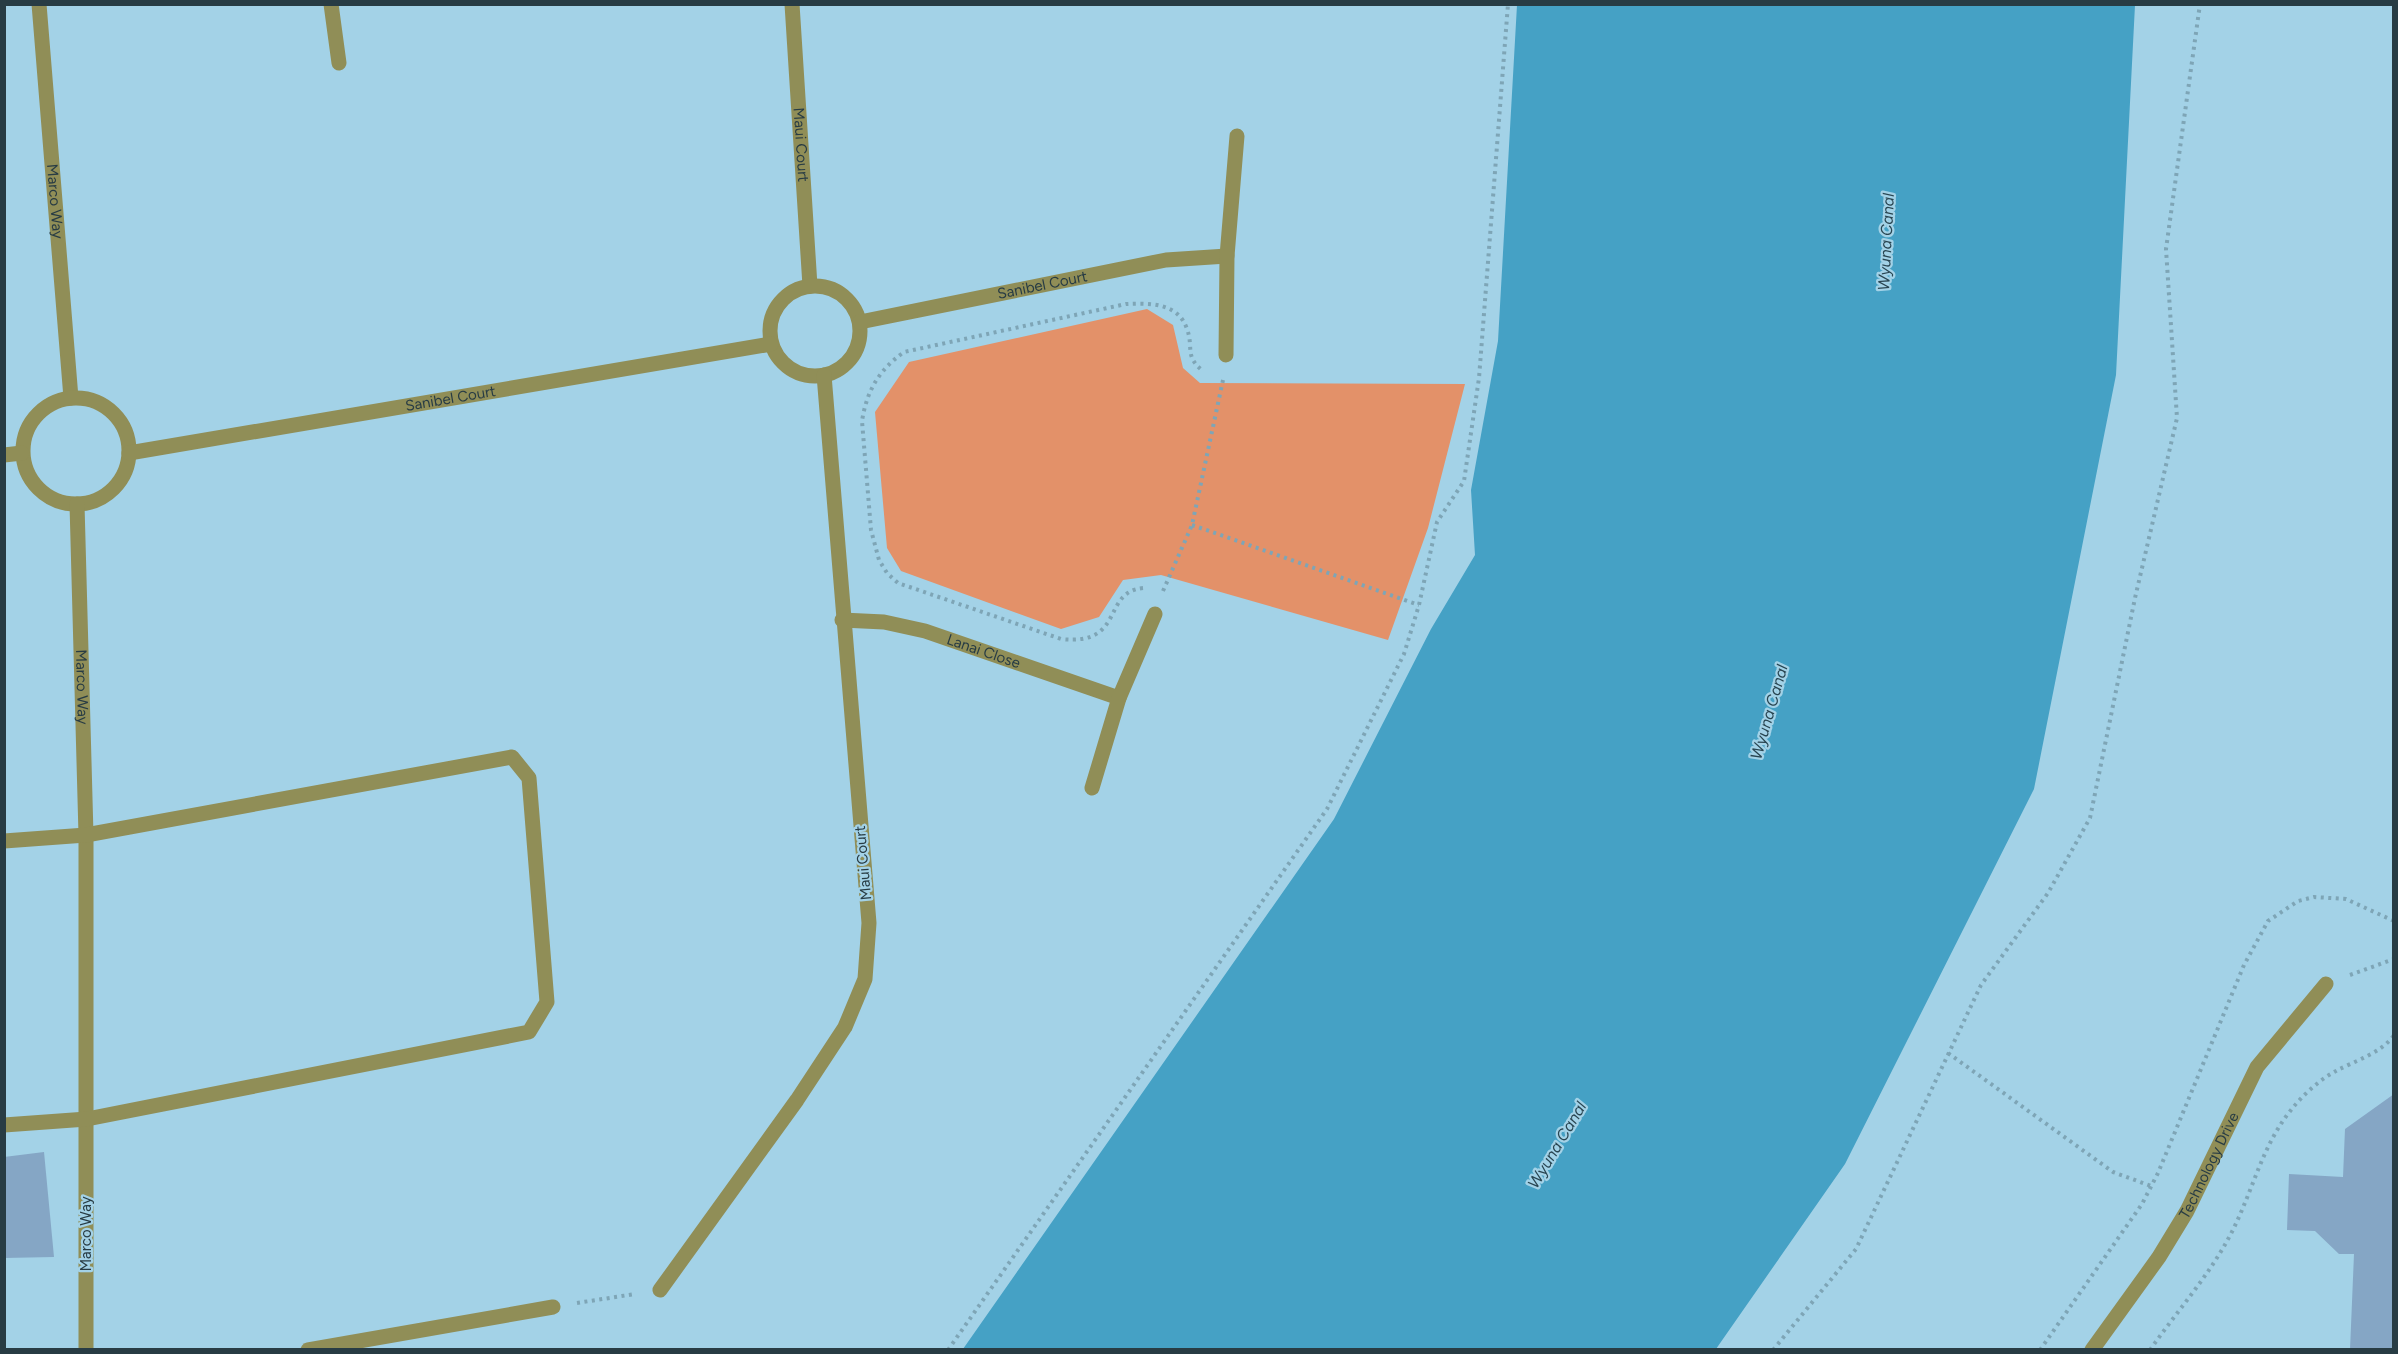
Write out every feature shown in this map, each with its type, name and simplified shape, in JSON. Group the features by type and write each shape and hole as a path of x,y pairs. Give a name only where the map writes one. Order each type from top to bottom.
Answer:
{"street":[{"name":"Marco Way","path":"39,4 71,398"},
{"path":"331,4 339,63"},
{"name":"Maui Court","path":"792,4 810,285"},
{"path":"1226,355 1227,256 1237,136"},
{"name":"Sanibel Court","path":"860,322 1166,260 1227,256"},
{"path":"810,285 836,291 851,304 860,322 860,337 848,362 824,375 798,373 786,366 771,344 769,331 777,305 797,289 810,285"},
{"name":"Sanibel Court","path":"129,453 771,344"},
{"name":"Maui Court","path":"660,1290 796,1100 845,1027 865,979 869,923 842,620 824,375"},
{"path":"71,398 89,399 106,406 119,419 127,435 129,453 127,469 108,494 94,501 77,504 61,502 46,495 34,484 25,469 22,453 28,429 42,410 56,401 71,398"},
{"path":"4,455 22,453"},
{"name":"Marco Way","path":"77,504 86,835 86,1350"},
{"path":"1092,788 1119,698 1155,614"},
{"name":"Lanai Close","path":"842,620 884,622 925,631 1119,698"},
{"path":"4,841 86,835 512,757 529,778 547,1002 529,1032 87,1119 4,1125"},
{"name":"Technology Drive","path":"2092,1350 2159,1257 2187,1211 2257,1067 2326,984"},
{"path":"308,1350 553,1307"}],"path":[{"path":"948,1350 1327,809 1404,654 1419,605 1437,522 1464,481 1479,378 1508,4"},
{"path":"1773,1350 1856,1250 1981,985 2048,893 2090,818 2135,598 2177,418 2166,249 2200,4"},
{"path":"1224,371 1203,371 1195,365 1190,357 1187,327 1172,310 1152,302 1126,304 904,352 880,372 865,403 862,421 872,530 879,560 886,573 898,583 1061,639 1089,639 1102,630 1122,597 1132,589 1144,588 1162,593 1192,525 1224,371 1226,355"},
{"path":"1192,525 1419,605"},
{"path":"2040,1350 2142,1204 2249,954 2268,921 2298,901 2314,897 2346,899 2394,921"},
{"path":"2326,984 2394,959"},
{"path":"2150,1350 2226,1243 2242,1210 2262,1157 2290,1111 2308,1092 2334,1072 2361,1060 2394,1035"},
{"path":"1948,1053 2113,1172 2151,1186"},
{"path":"553,1307 660,1290"}],"shaded area":[{"path":"1147,309 1173,325 1183,368 1200,383 1465,384 1428,528 1388,640 1161,575 1123,580 1099,617 1061,629 901,571 887,548 875,412 909,362"}],"water":[{"name":"Wyuna Canal","path":"1517,5 2135,5 2116,375 2034,789 1845,1164 1716,1349 963,1349 1334,819 1431,629 1475,555 1471,490 1498,341"}],"building":[{"path":"2394,1094 2394,1350 2350,1350 2354,1254 2339,1254 2315,1231 2287,1230 2289,1174 2343,1177 2345,1129"},
{"path":"44,1152 54,1257 4,1258 4,1157"}]}
